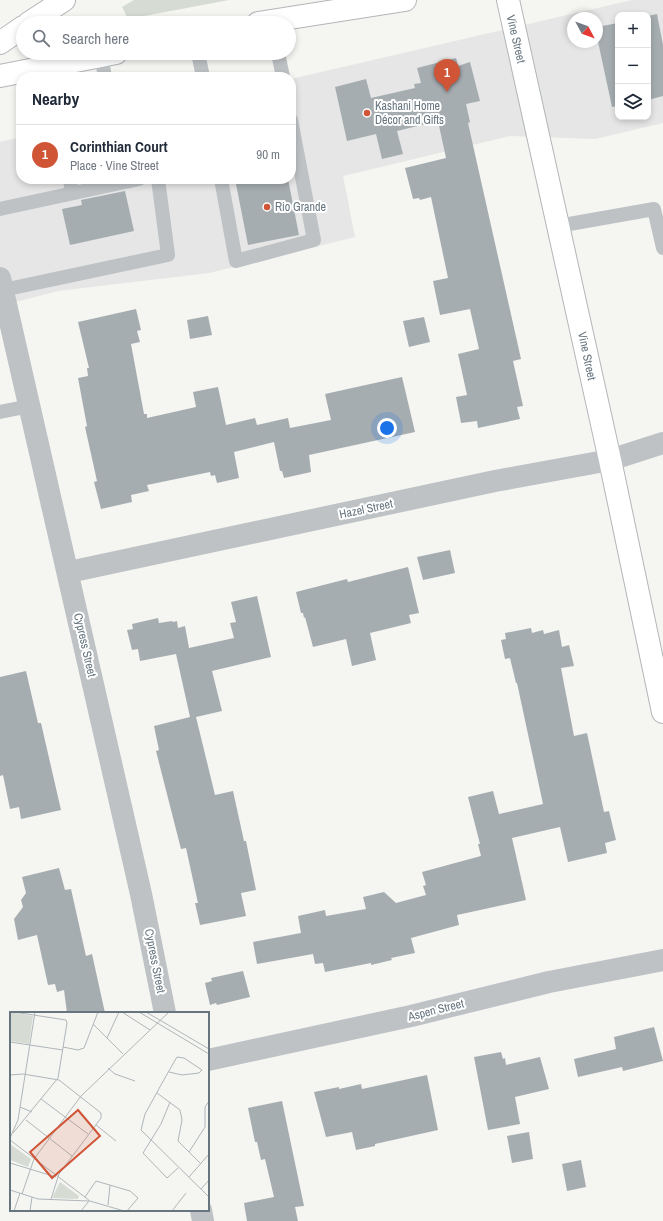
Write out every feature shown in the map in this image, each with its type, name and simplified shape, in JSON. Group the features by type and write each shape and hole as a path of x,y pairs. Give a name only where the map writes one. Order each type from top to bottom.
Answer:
{"street":[{"path":"40,16 64,0"},
{"path":"296,18 405,0"},
{"name":"Vine Street","path":"508,0 610,460 663,712"},
{"path":"0,43 16,32"},
{"path":"20,72 79,60"},
{"path":"0,76 16,73"},
{"name":"Cypress Street","path":"1,284 141,894 165,1012"},
{"name":"Hazel Street","path":"68,572 496,481 610,460 663,444"},
{"name":"Aspen Street","path":"209,1060 411,1016 549,982 663,960"},
{"path":"201,1211 203,1221"}],"lane":[{"path":"106,72 107,60"},
{"path":"199,60 202,72"},
{"path":"279,60 282,72"},
{"path":"222,184 236,262 314,240 296,146"},
{"path":"71,184 72,193"},
{"path":"0,209 105,184"},
{"path":"1,284 168,255 159,184"},
{"path":"558,226 658,208 663,248"},
{"path":"0,412 30,406"}],"shaded area":[{"path":"134,0 229,0 144,16 126,16 122,7"},
{"path":"632,0 663,0 663,123 595,139 510,136 343,176 355,237 209,273 58,291 0,306 0,142 16,138 16,184 296,184 296,78 567,15 567,48 603,48 603,12 580,12"}],"building":[{"path":"657,14 663,45 663,96 651,99 651,48 651,15"},
{"path":"615,24 615,106 612,107 599,48 603,48 603,26"},
{"path":"456,58 458,66 470,62 480,101 466,104 470,122 468,123 521,359 513,361 523,406 517,407 520,419 478,428 477,421 461,423 456,397 467,395 458,354 479,349 470,309 440,315 433,281 448,278 431,197 420,200 419,198 413,199 405,168 446,158 438,121 397,131 403,154 382,159 376,134 347,141 335,87 366,79 371,98 415,88 414,84 421,83 417,68"},
{"name":"Rio Grande","path":"236,184 289,184 299,235 248,245"},
{"path":"125,191 134,231 70,245 62,209 82,205 81,200"},
{"path":"136,309 141,330 137,331 140,342 131,344 144,414 147,414 147,418 196,407 193,392 218,387 226,425 255,418 257,425 288,418 290,428 331,420 325,394 402,377 415,432 309,455 311,472 284,478 282,471 280,471 274,442 234,452 239,478 217,483 215,475 211,476 210,472 147,485 149,491 131,495 132,502 101,509 94,482 97,481 85,427 87,426 78,378 88,376 87,368 89,368 78,322"},
{"path":"208,316 212,335 190,339 187,320"},
{"path":"424,317 430,342 409,347 403,321"},
{"path":"450,550 455,573 423,580 417,557"},
{"path":"408,567 419,613 409,615 411,623 370,633 376,660 352,666 346,639 313,647 305,617 304,618 303,613 301,613 296,592 347,579 348,582"},
{"path":"257,596 271,657 212,671 222,711 196,717 215,795 233,791 244,841 246,841 256,890 241,893 246,916 200,925 195,903 198,903 186,848 181,849 156,751 159,750 154,726 190,717 176,654 140,661 138,649 132,650 127,630 133,629 132,624 158,618 159,623 177,621 178,628 185,626 189,648 234,638 230,623 236,622 231,602"},
{"path":"531,628 532,633 543,630 544,634 559,630 562,647 569,645 574,666 561,668 574,736 587,733 604,812 609,811 616,840 605,843 607,853 568,862 560,827 512,838 526,900 457,915 459,925 411,938 415,953 391,958 392,960 371,965 371,963 325,972 323,963 315,964 313,954 257,964 253,942 301,933 298,916 325,910 326,916 366,909 363,897 384,892 396,903 426,895 423,886 426,885 422,872 481,856 478,844 480,844 468,797 493,791 499,814 543,804 517,683 510,658 505,659 501,640 506,639 505,633"},
{"path":"26,671 38,723 41,723 61,810 21,819 19,807 10,809 3,775 0,776 0,677"},
{"path":"59,868 65,890 71,889 86,956 92,954 105,1012 67,1012 64,990 57,992 55,984 48,985 37,935 18,940 14,919 23,907 21,900 26,893 22,877"},
{"path":"243,971 250,997 217,1005 216,1003 210,1005 205,983 212,981 211,978"},
{"path":"654,1027 663,1061 623,1071 622,1067 578,1077 574,1059 616,1049 614,1037"},
{"path":"501,1052 503,1059 505,1058 506,1065 540,1057 549,1089 515,1097 520,1124 488,1130 474,1057"},
{"path":"427,1075 438,1130 375,1144 375,1146 356,1150 352,1132 326,1137 314,1092 339,1087 339,1089 361,1084 362,1089"},
{"path":"282,1101 304,1206 295,1207 298,1221 247,1221 244,1203 274,1197 265,1159 261,1160 257,1142 255,1142 248,1108"},
{"path":"529,1132 533,1159 512,1163 507,1136"},
{"path":"581,1160 586,1187 567,1191 562,1164"}],"place":[{"name":"Corinthian Court","path":"447,92"},
{"name":"Kashani Home Décor and Gifts","path":"367,113"},
{"name":"Rio Grande","path":"267,207"}]}
